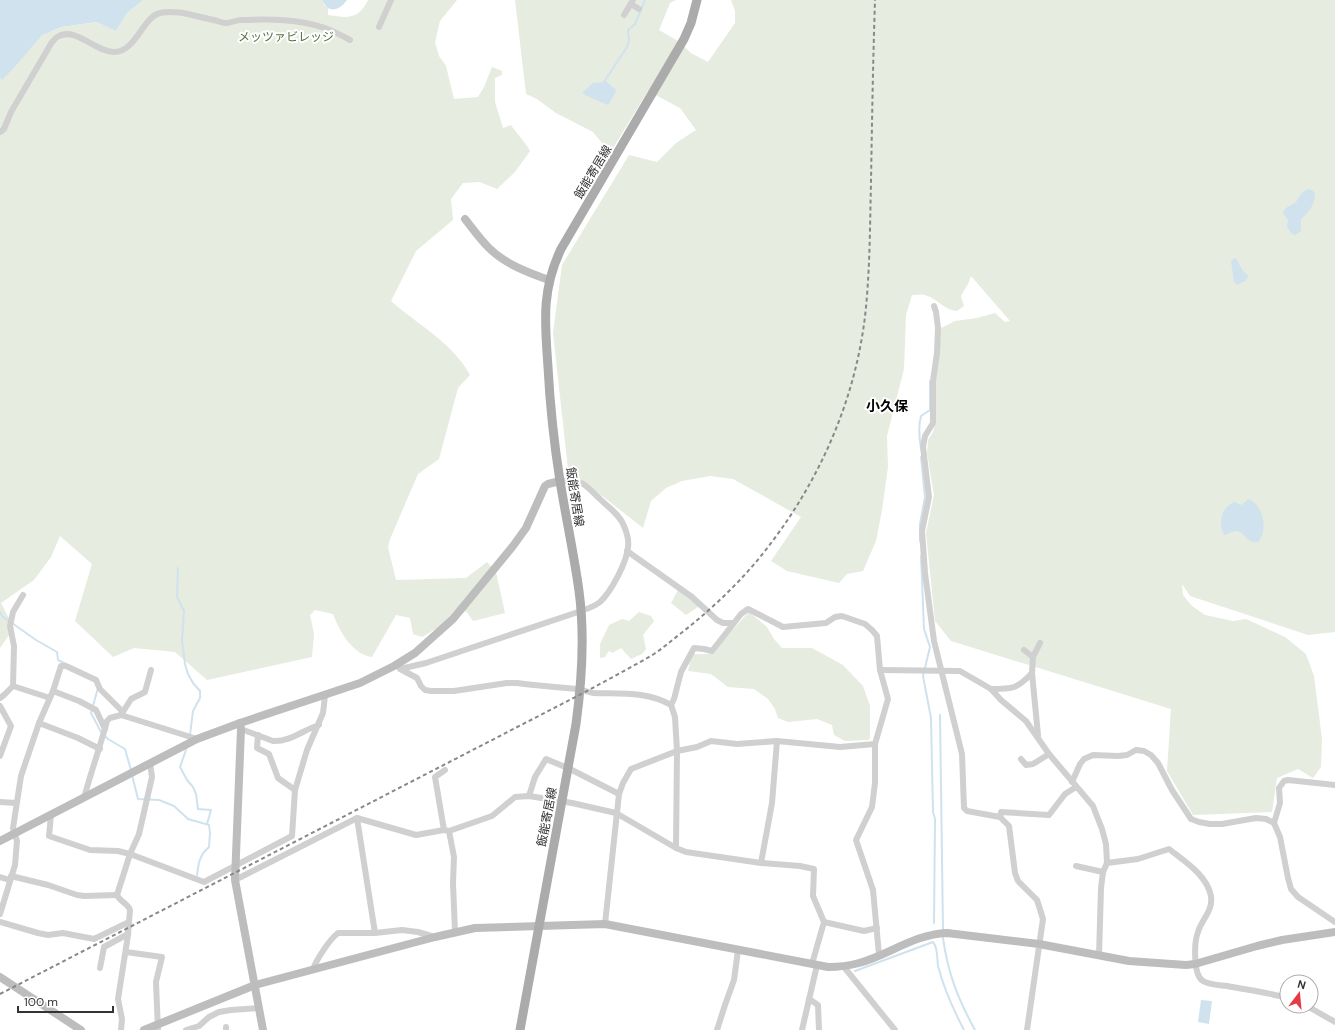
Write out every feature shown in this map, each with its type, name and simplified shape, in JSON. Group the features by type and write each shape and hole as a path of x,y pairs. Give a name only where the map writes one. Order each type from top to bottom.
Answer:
{"main road":[{"name":"飯能寄居線","path":"520,1030 576,724 581,681 582,636 579,592 560,481 549,389 545,313 549,280 561,249 684,39 693,18 696,0"}],"street":[{"path":"379,27 391,0"},
{"path":"624,15 632,2 639,9"},
{"path":"0,132 4,129 11,112 52,42 59,36 66,34 78,36 102,50 117,52 129,47 152,18 159,14 177,13 226,23 238,20 273,19 303,22 327,29 350,40"},
{"path":"465,219 493,252 532,274 549,280"},
{"path":"934,306 938,319 937,353 932,381 933,423 923,440 922,448 929,497 922,531 925,573 934,641 962,754 964,808 971,813 1000,817 1009,826 1015,873 1018,881 1037,900 1041,909 1043,919 1026,1030"},
{"path":"0,841 197,739 241,726 360,683 394,666 415,653 453,619 513,546 526,528 545,486 548,484 572,480 583,483 618,516 627,535 627,551 624,563 605,597 599,603 580,611 402,670"},
{"path":"627,551 692,597 718,620 723,623 733,623"},
{"path":"0,698 13,686 14,646 10,626 13,612 23,595"},
{"path":"671,705 681,672 694,648 704,648 712,651 740,614 748,608 771,622 783,627 826,623 835,617 842,616 865,624 877,636 880,670 888,699 876,744 875,784 872,806 856,840 873,890 879,955"},
{"path":"1039,737 1032,673 1033,657 1040,642"},
{"path":"1024,650 1033,657"},
{"path":"0,914 15,865 17,841 13,828 21,776 61,666 66,666 96,680 100,689 122,714 197,739"},
{"path":"394,666 397,669 417,678 421,686 425,690 431,692 454,691 507,683 517,683 579,689 591,693 632,693 664,700 671,705 675,717 677,750 676,848"},
{"path":"84,798 91,769 100,749 107,720 122,714 131,699 144,692 151,670"},
{"path":"880,670 960,671 991,689 1001,700 1026,721 1039,737 1049,754 1093,806 1106,844 1107,863 1103,872 1101,888 1099,956"},
{"path":"991,689 1013,688 1021,684 1032,673"},
{"path":"13,686 50,698"},
{"path":"53,691 79,701 96,710 105,729"},
{"path":"51,815 49,836 90,850 118,851 130,854 204,882 292,836 295,790 307,750 324,713 325,696"},
{"path":"0,706 11,726 0,756"},
{"path":"39,723 78,738 100,749"},
{"path":"241,726 258,735 278,741 289,739 311,727 319,725"},
{"path":"241,726 235,880 263,1030"},
{"path":"258,735 257,748 269,754 278,778 295,790"},
{"path":"606,924 619,794 631,769 677,750 697,747 711,742 737,744 777,741 840,747 876,744"},
{"path":"761,863 772,803 777,741"},
{"path":"1000,817 1002,812 1049,815 1074,785 1080,764 1084,760 1093,755 1127,755 1136,750 1151,754 1158,763 1172,790 1190,819 1210,824 1222,824 1256,818 1274,822"},
{"path":"1021,759 1026,765 1033,764 1044,755 1049,754"},
{"path":"529,796 535,777 546,759 570,769 619,794"},
{"path":"117,895 130,854 139,834 148,799 152,777 150,763"},
{"path":"445,770 435,777 446,830 454,857 453,883 455,932"},
{"path":"1335,785 1288,780 1284,781 1280,788 1280,803 1274,822 1280,838 1291,889 1298,897 1335,922"},
{"path":"235,880 357,818 416,835 446,830 492,816 515,796 529,796 572,803 616,813 676,848 686,852 814,869 813,896 824,922 802,1030"},
{"path":"0,802 16,803"},
{"path":"357,818 375,933"},
{"path":"1107,863 1138,859 1169,849 1194,870 1205,882 1210,895 1210,908 1197,932 1195,964 1200,978 1204,981 1279,995"},
{"path":"1076,866 1103,872"},
{"path":"0,877 48,885 76,895 117,895"},
{"path":"117,895 118,898 129,907 130,910 126,952 118,999 122,1019 121,1030"},
{"path":"0,922 48,935 63,932 94,939 129,922"},
{"path":"824,922 864,931 876,928"},
{"path":"144,1030 158,1027 255,985 435,937 475,928 606,924 828,967 844,967 860,963 922,937 947,933 1039,944 1138,962 1195,964 1282,940 1335,932"},
{"path":"313,969 333,937 338,933 375,933 402,930 418,932 435,937"},
{"path":"100,968 104,947 128,934"},
{"path":"718,1030 734,980 738,950"},
{"path":"126,952 162,957 156,982 158,1027"},
{"path":"844,967 895,1030"},
{"path":"0,977 81,1030"},
{"path":"809,999 818,1004 819,1030"},
{"path":"186,1030 199,1026 209,1017 219,1012 259,1008"},
{"path":"1319,1011 1335,1022"}],"green space":[{"name":"メッツァビレッジ","path":"0,0 54,30 61,27 98,22 116,31 127,13 143,0 322,0 324,5 328,8 328,15 347,17 360,11 368,0 457,0 440,21 435,42 439,56 446,66 454,99 478,97 484,87 492,67 502,71 502,75 495,78 495,102 503,128 511,125 530,151 515,172 497,189 480,182 463,183 451,199 453,220 416,251 391,301 444,343 463,363 470,375 458,388 439,459 418,474 388,547 396,580 466,578 487,562 496,572 505,613 473,621 466,611 422,637 413,634 410,618 396,615 372,657 358,652 353,647 343,635 333,614 315,610 310,615 314,634 312,657 207,680 175,652 134,648 113,657 75,621 92,564 60,536 51,557 34,580 1,603 14,628 0,648"},
{"path":"515,0 676,0 670,3 659,30 678,41 691,53 708,62 735,23 735,11 731,0 1335,0 1335,632 1308,635 1190,596 1182,584 1183,595 1192,606 1205,615 1233,621 1246,619 1285,637 1306,654 1314,676 1322,739 1321,767 1313,778 1298,769 1277,778 1272,812 1193,815 1167,771 1171,709 951,641 935,621 926,533 934,495 927,453 928,440 933,432 936,420 935,331 955,321 977,318 995,313 1005,322 1010,321 971,276 961,296 964,306 957,311 948,309 934,299 925,295 912,295 906,315 904,369 887,436 888,467 876,541 863,571 847,574 839,583 787,571 771,561 801,517 733,479 710,476 682,481 666,488 651,501 643,528 568,469 553,333 562,265 629,155 657,162 676,143 696,130 680,108 648,91 610,153 593,132 556,113 537,99 526,94"},
{"path":"678,590 698,604 698,607 686,615 671,603"},
{"path":"639,612 651,616 654,621 643,635 646,649 642,654 631,659 621,648 612,653 610,651 605,657 600,658 600,644 609,625 622,619 629,621"},
{"path":"749,612 767,627 774,639 782,648 812,648 843,665 863,686 870,706 869,740 845,741 834,735 832,725 817,719 788,722 778,718 775,709 768,699 754,689 728,687 711,674 688,671 693,654 710,654"}],"water":[{"path":"0,0 143,0 127,13 116,31 97,22 61,27 42,35 2,80 0,77"},
{"path":"322,0 347,0 341,7 337,9 330,9"},
{"path":"607,82 616,90 608,105 583,94 583,92 593,83"},
{"path":"1308,189 1315,193 1314,201 1307,214 1301,219 1301,231 1295,235 1292,234 1287,227 1288,220 1283,213 1288,206 1296,202 1302,193"},
{"path":"1235,258 1243,271 1248,275 1245,281 1237,285 1234,282 1231,261"},
{"path":"1248,499 1257,506 1263,518 1263,531 1258,542 1251,541 1242,533 1236,531 1224,535 1221,526 1222,516 1226,508 1234,502 1242,505"},
{"path":"1201,1000 1212,1001 1209,1024 1198,1022"}],"waterway":[{"path":"604,82 627,47 629,40 628,30 635,24 645,0"},
{"path":"921,448 919,424 921,416 930,410 930,381"},
{"path":"920,541 920,524 925,497 921,457"},
{"path":"921,556 924,629 930,647 923,676 931,718 933,812 935,819 934,923"},
{"path":"178,568 177,597 184,611 182,641 185,664 188,674 200,691 200,698 193,711 190,735"},
{"path":"0,612 2,616 36,640 57,652 58,660 66,664"},
{"path":"98,688 91,713 101,732 108,739 125,749 131,770"},
{"path":"940,715 943,930"},
{"path":"187,747 180,767 187,780 193,787 196,794 198,809 211,810 207,824"},
{"path":"132,775 138,799 159,800 174,806 188,819 209,825 209,847 203,853 199,862 197,875"},
{"path":"943,938 954,986 975,1030"},
{"path":"855,971 933,942 937,950 938,966 943,983 964,1030"}],"railway":[{"path":"0,994 637,664 661,649 700,618 720,600 756,562 778,534 797,505 815,474 830,443 843,410 861,342 866,307 869,260 875,0"}],"district":[{"name":"小久保","path":"887,406"}]}
